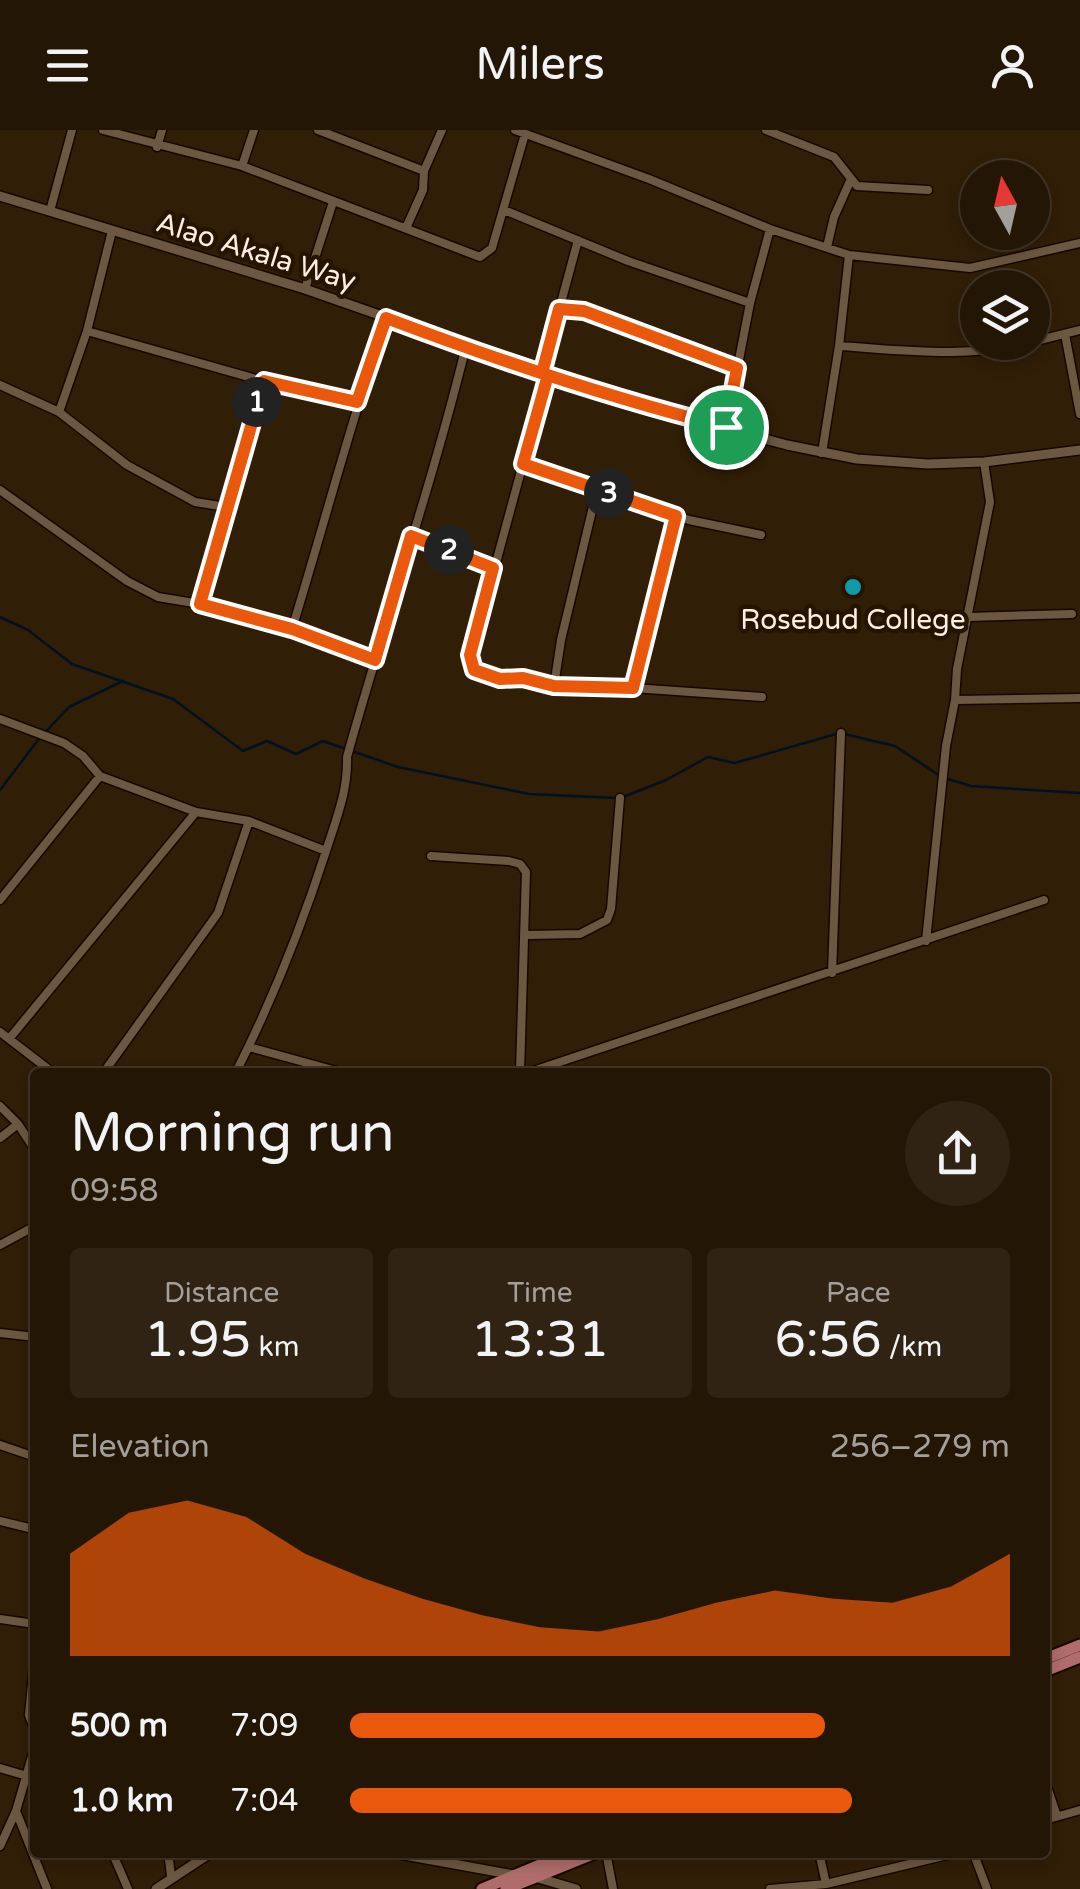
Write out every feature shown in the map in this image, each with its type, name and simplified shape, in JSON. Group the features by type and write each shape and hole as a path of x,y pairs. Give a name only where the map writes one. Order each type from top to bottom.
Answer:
{"main road":[{"path":"1050,1657 1080,1645"},
{"path":"1050,1669 1080,1657"},
{"path":"482,1889 556,1858"},
{"path":"506,1889 583,1858"}],"street":[{"path":"50,211 72,130"},
{"path":"103,130 242,166 480,258 492,248 525,134"},
{"path":"157,146 162,130"},
{"path":"242,166 254,130"},
{"path":"318,130 424,171"},
{"path":"406,228 442,130"},
{"path":"515,130 770,229 850,255 970,268 1080,243"},
{"path":"766,130 834,157 858,186 928,190"},
{"path":"827,247 851,178"},
{"name":"Alao Akala Way","path":"0,196 305,289 628,402 822,453 906,464 984,462 1080,450"},
{"path":"305,289 333,202"},
{"path":"504,210 750,304"},
{"path":"726,427 750,304 770,229"},
{"path":"59,412 87,330 112,231"},
{"path":"578,240 470,666 489,676 523,678 554,686 762,697"},
{"path":"822,453 850,255"},
{"path":"559,309 584,311 737,368"},
{"path":"292,629 357,402 386,318"},
{"path":"87,330 264,381 357,402"},
{"path":"1050,338 1080,330"},
{"path":"1065,334 1080,414"},
{"path":"238,1068 308,912 347,784 347,757 446,428 466,346"},
{"path":"839,346 960,353"},
{"path":"200,604 264,381"},
{"path":"0,386 59,412 127,464 195,502 226,506"},
{"path":"926,941 957,669 990,502 984,462"},
{"path":"523,464 676,516 762,534"},
{"path":"0,490 126,581 158,597 292,629 375,660"},
{"path":"554,686 561,640 597,490"},
{"path":"633,688 676,516"},
{"path":"411,536 493,568"},
{"path":"968,617 1072,614"},
{"path":"956,700 1080,698"},
{"path":"0,719 64,743 83,756 100,776 196,812 249,821 326,851"},
{"path":"832,972 841,733"},
{"path":"0,900 100,776"},
{"path":"526,935 580,934 607,920 620,798"},
{"path":"9,1040 196,812"},
{"path":"107,1068 218,913 249,821"},
{"path":"431,856 520,864 527,878 520,1068"},
{"path":"542,1068 1044,900"},
{"path":"0,1032 47,1068"},
{"path":"249,1047 325,1068"},
{"path":"0,1106 30,1142"},
{"path":"0,1138 18,1124"},
{"path":"0,1245 30,1229"},
{"path":"0,1333 30,1336"},
{"path":"0,1445 30,1455"},
{"path":"0,1521 30,1527"},
{"path":"0,1619 30,1623"},
{"path":"0,1846 30,1765"},
{"path":"0,1768 30,1784"},
{"path":"1050,1794 1058,1816"},
{"path":"16,1810 30,1846"},
{"path":"1050,1818 1079,1812"},
{"path":"35,1858 47,1889"},
{"path":"115,1858 128,1889"},
{"path":"169,1858 171,1876"},
{"path":"156,1889 202,1858"},
{"path":"417,1858 516,1875"},
{"path":"446,1858 446,1864"},
{"path":"607,1858 613,1889"},
{"path":"820,1858 826,1884"},
{"path":"770,1889 826,1884 939,1858"},
{"path":"975,1858 988,1889"},
{"path":"535,1877 553,1886 576,1889"}],"waterway":[{"path":"0,617 28,630 72,664 173,699 243,751 267,741 296,754 323,741 398,767 529,794 616,798"},
{"path":"0,790 69,707 123,681"},
{"path":"623,797 708,757 735,763 836,734"},
{"path":"844,734 895,746 940,776"},
{"path":"948,779 971,786 1080,793"}],"place":[{"name":"Rosebud College","path":"853,587"}],"route":[{"path":"726,427 628,402 548,375 386,318 357,402 264,381 200,604 292,629 375,660 411,536 493,568 470,655 474,670 500,679 523,678 554,686 633,688 676,516 523,464 548,375 542,373 559,309 584,311 737,368 726,427"}]}
